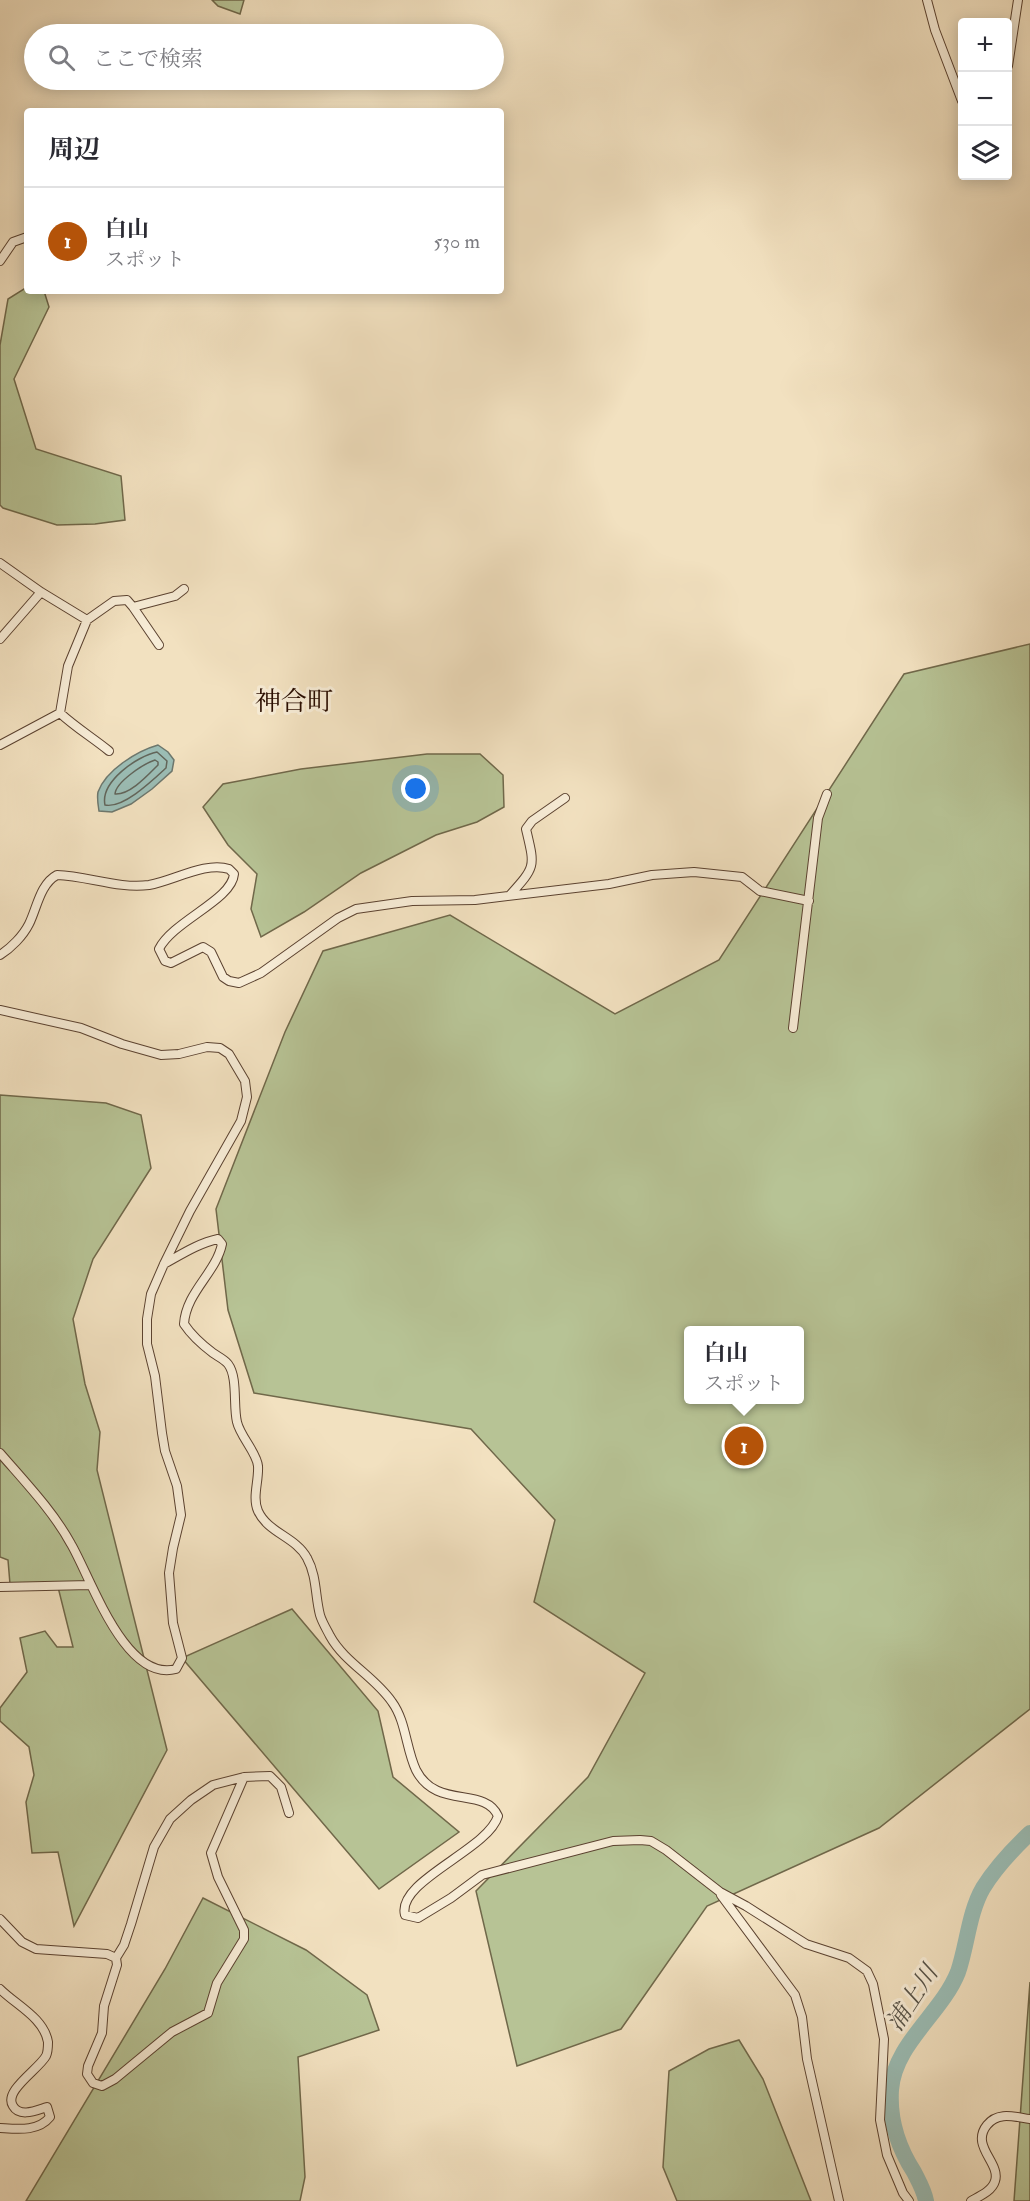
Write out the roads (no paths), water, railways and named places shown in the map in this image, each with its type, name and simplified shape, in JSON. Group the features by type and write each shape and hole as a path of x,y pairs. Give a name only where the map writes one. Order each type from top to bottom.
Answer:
{"street":[{"path":"927,0 935,30 958,88"},
{"path":"1012,40 1018,0"},
{"path":"0,261 13,242 24,238"},
{"path":"0,563 87,620"},
{"path":"133,607 175,596 184,589"},
{"path":"0,639 41,592"},
{"path":"60,713 68,666 87,620 119,599 127,600 159,645"},
{"path":"0,745 60,713"},
{"path":"60,713 109,751"},
{"path":"793,1028 818,818 827,794"},
{"path":"510,895 531,870 533,860 526,829 532,821 565,798"},
{"path":"0,955 8,950 28,926 46,885 57,875 125,886 148,885 212,866 229,869 234,874 233,881 226,892 189,918 162,943 159,949 165,961 171,963 202,947 206,948 211,952 223,977 239,983 261,973 338,918 356,909 412,901 475,900 609,884 652,875 700,872 709,875 742,877 760,891 809,901"},
{"path":"0,1010 81,1028 122,1044 161,1055 179,1054 207,1047 219,1048 229,1054 246,1081 247,1097 241,1121 190,1211 164,1264 151,1294 147,1319 147,1344 156,1376 162,1433 177,1486 181,1515 172,1548 170,1573 173,1623 182,1658 176,1669 166,1672 154,1669 121,1640 65,1534 0,1453"},
{"path":"164,1264 194,1247 211,1241 218,1239 222,1244 220,1255 202,1280 185,1312 184,1324 200,1343 228,1364 234,1387 237,1422 258,1465 255,1496 258,1511 271,1527 296,1544 307,1557 315,1579 321,1617 330,1636 338,1650 379,1684 394,1704 417,1771 429,1787 443,1794 487,1803 495,1808 498,1816 496,1825 479,1842 434,1872 417,1888 407,1899 403,1910 405,1915 418,1918 451,1898 482,1875 612,1841 640,1840 651,1842 666,1850 720,1892 807,1944 849,1958 867,1971 873,1984 884,2039 880,2120 887,2155 903,2193 909,2201"},
{"path":"0,1587 90,1585"},
{"path":"244,1777 210,1853 218,1877 244,1930 244,1940 217,1983 208,2013 172,2032 115,2079 102,2086 93,2083 87,2074 88,2066 102,2033 105,2006 117,1965 116,1958 124,1945 153,1847 170,1819 191,1800 213,1785 244,1777 270,1776 281,1787 289,1813"},
{"path":"720,1892 795,1995 802,2017 807,2059 839,2201"},
{"path":"0,1919 22,1942 36,1949 107,1954 116,1958"},
{"path":"0,1989 40,2023 48,2040 45,2057 14,2091 11,2105 16,2110 25,2113 47,2107 50,2112 50,2117 45,2123 36,2127 20,2130 0,2128"},
{"path":"971,2201 989,2190 996,2180 995,2171 982,2145 984,2128 991,2120 1004,2115 1030,2119"}],"water":[{"path":"158,745 174,760 172,771 131,804 112,812 99,811 98,792 108,776 123,762"}],"waterway":[{"name":"浦上川","path":"926,2201 921,2186 903,2153 893,2123 891,2090 894,2073 909,2043 951,1987 961,1962 974,1908 983,1888 993,1873 1030,1833"}],"place":[{"name":"白山","path":"744,1446"}],"district":[{"name":"神合町","path":"294,701"}]}
